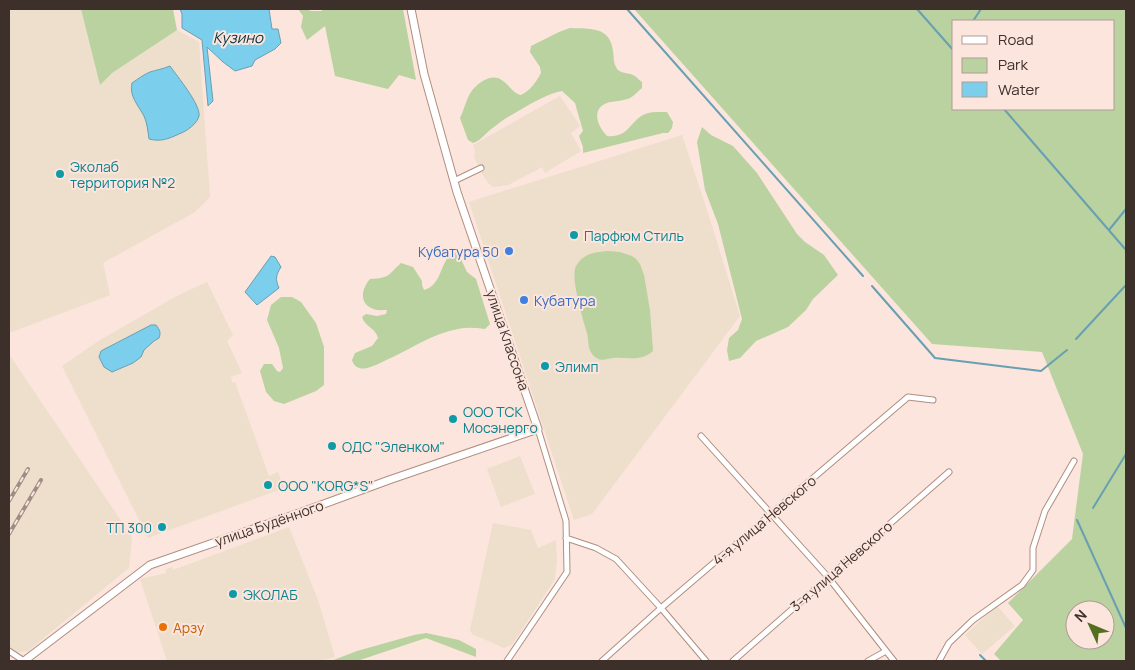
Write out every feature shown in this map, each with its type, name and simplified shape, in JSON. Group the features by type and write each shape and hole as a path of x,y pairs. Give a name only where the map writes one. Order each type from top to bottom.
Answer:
{"street":[{"name":"улица Классона","path":"410,9 424,74 454,181 538,429 566,521 567,572 508,661"},
{"path":"454,181 481,168"},
{"name":"4-я улица Невского","path":"602,661 908,396 933,400"},
{"name":"улица Будённого","path":"24,661 150,565 538,429"},
{"path":"701,436 828,576 894,661"},
{"path":"939,661 949,643 973,620 1022,585 1033,570 1033,548 1045,511 1074,461"},
{"name":"3-я улица Невского","path":"733,661 949,472"},
{"path":"566,538 596,548 616,559 706,661"},
{"path":"9,651 24,661"},
{"path":"868,661 886,651"}],"shaded area":[{"path":"9,9 81,9 100,85 111,73 177,30 199,42 210,197 195,212 103,263 110,295 9,333"},
{"path":"560,96 580,126 571,133 581,151 545,173 542,167 508,185 493,187 489,184 474,157 473,145"},
{"path":"682,135 740,316 592,514 574,520 469,202"},
{"path":"207,282 233,335 227,341 242,373 231,377 232,383 235,382 269,476 278,472 284,488 148,538 62,366 100,340 175,297"},
{"path":"9,354 132,537 129,568 28,651 18,652 9,648"},
{"path":"520,456 535,494 501,507 487,469"},
{"path":"493,523 531,530 538,548 556,540 555,579 512,645 504,648 472,634 470,630"},
{"path":"289,527 318,600 335,657 320,661 167,661 140,579 166,573 166,569 172,567 173,570"},
{"path":"997,606 1015,626 982,654 965,635"}],"green space":[{"path":"81,9 173,9 177,30 112,73 100,85"},
{"path":"298,9 322,11 322,9 403,9 416,80 399,75 388,89 335,76 325,26 307,40 301,27 303,16"},
{"path":"634,9 1126,9 1126,661 1001,661 994,654 1023,620 1008,603 1072,539 1083,454 1042,352 932,344"},
{"path":"570,28 592,29 603,33 611,43 614,63 617,69 634,76 642,82 642,88 632,97 606,103 599,108 598,121 607,136 620,135 638,118 655,112 667,112 673,122 672,128 668,133 583,153 579,136 583,131 575,103 562,91 551,94 510,116 497,124 476,142 473,143 468,140 460,118 474,88 486,79 499,78 518,94 525,93 541,73 540,67 530,52 531,46"},
{"path":"702,127 711,135 733,146 757,173 797,234 824,255 838,275 788,327 756,341 740,358 729,361 727,350 729,338 738,330 742,319 718,224 705,190 697,142"},
{"path":"609,251 632,256 640,264 644,275 650,310 653,351 644,357 601,360 592,355 589,349 576,289 576,266 586,256"},
{"path":"454,252 458,253 467,272 476,279 490,324 485,329 465,328 449,331 432,337 374,366 362,369 356,366 352,360 355,353 372,346 378,338 375,331 365,323 362,317 366,314 377,316 386,314 387,310 373,309 364,302 365,286 370,279 385,277 401,263 413,267 422,281 424,290 435,283 449,256"},
{"path":"281,297 292,297 301,302 316,323 324,347 324,385 316,391 284,404 274,401 266,392 260,371 264,364 272,364 280,372 283,368 279,348 267,320 271,305"},
{"path":"426,633 459,640 476,649 476,657 426,638 357,661 331,661 357,651"}],"water":[{"name":"Кузино","path":"180,9 269,9 272,29 278,29 281,43 275,49 255,60 252,66 235,71 207,47 213,101 208,106 202,40 182,28"},
{"path":"170,66 193,98 199,111 199,116 194,124 182,133 164,140 149,139 145,118 133,96 132,83 150,72"},
{"path":"271,256 275,257 281,267 277,277 279,288 257,305 245,292"},
{"path":"151,325 156,325 160,336 144,350 141,357 133,363 112,372 104,367 99,357 101,351"}],"waterway":[{"path":"627,9 863,276"},
{"path":"917,9 952,49"},
{"path":"974,20 981,9"},
{"path":"1005,110 1126,250"},
{"path":"1109,230 1126,209"},
{"path":"1076,339 1126,285"},
{"path":"872,286 935,358 1041,371 1067,350"},
{"path":"1093,508 1126,454"},
{"path":"1077,520 1126,628"},
{"path":"980,655 986,661"}],"railway":[{"path":"9,501 28,469"},
{"path":"9,534 41,480"}],"place":[{"name":"Эколаб территория №2","path":"60,174"},
{"name":"Парфюм Стиль","path":"574,235"},
{"name":"Кубатура 50","path":"509,251"},
{"name":"Кубатура","path":"524,300"},
{"name":"Элимп","path":"545,366"},
{"name":"ООО ТСК Мосэнерго","path":"453,419"},
{"name":"ОДС \"Эленком\"","path":"332,446"},
{"name":"ООО \"KORG*S\"","path":"268,485"},
{"name":"ТП 300","path":"162,527"},
{"name":"ЭКОЛАБ","path":"233,594"},
{"name":"Арзу","path":"163,627"}]}
